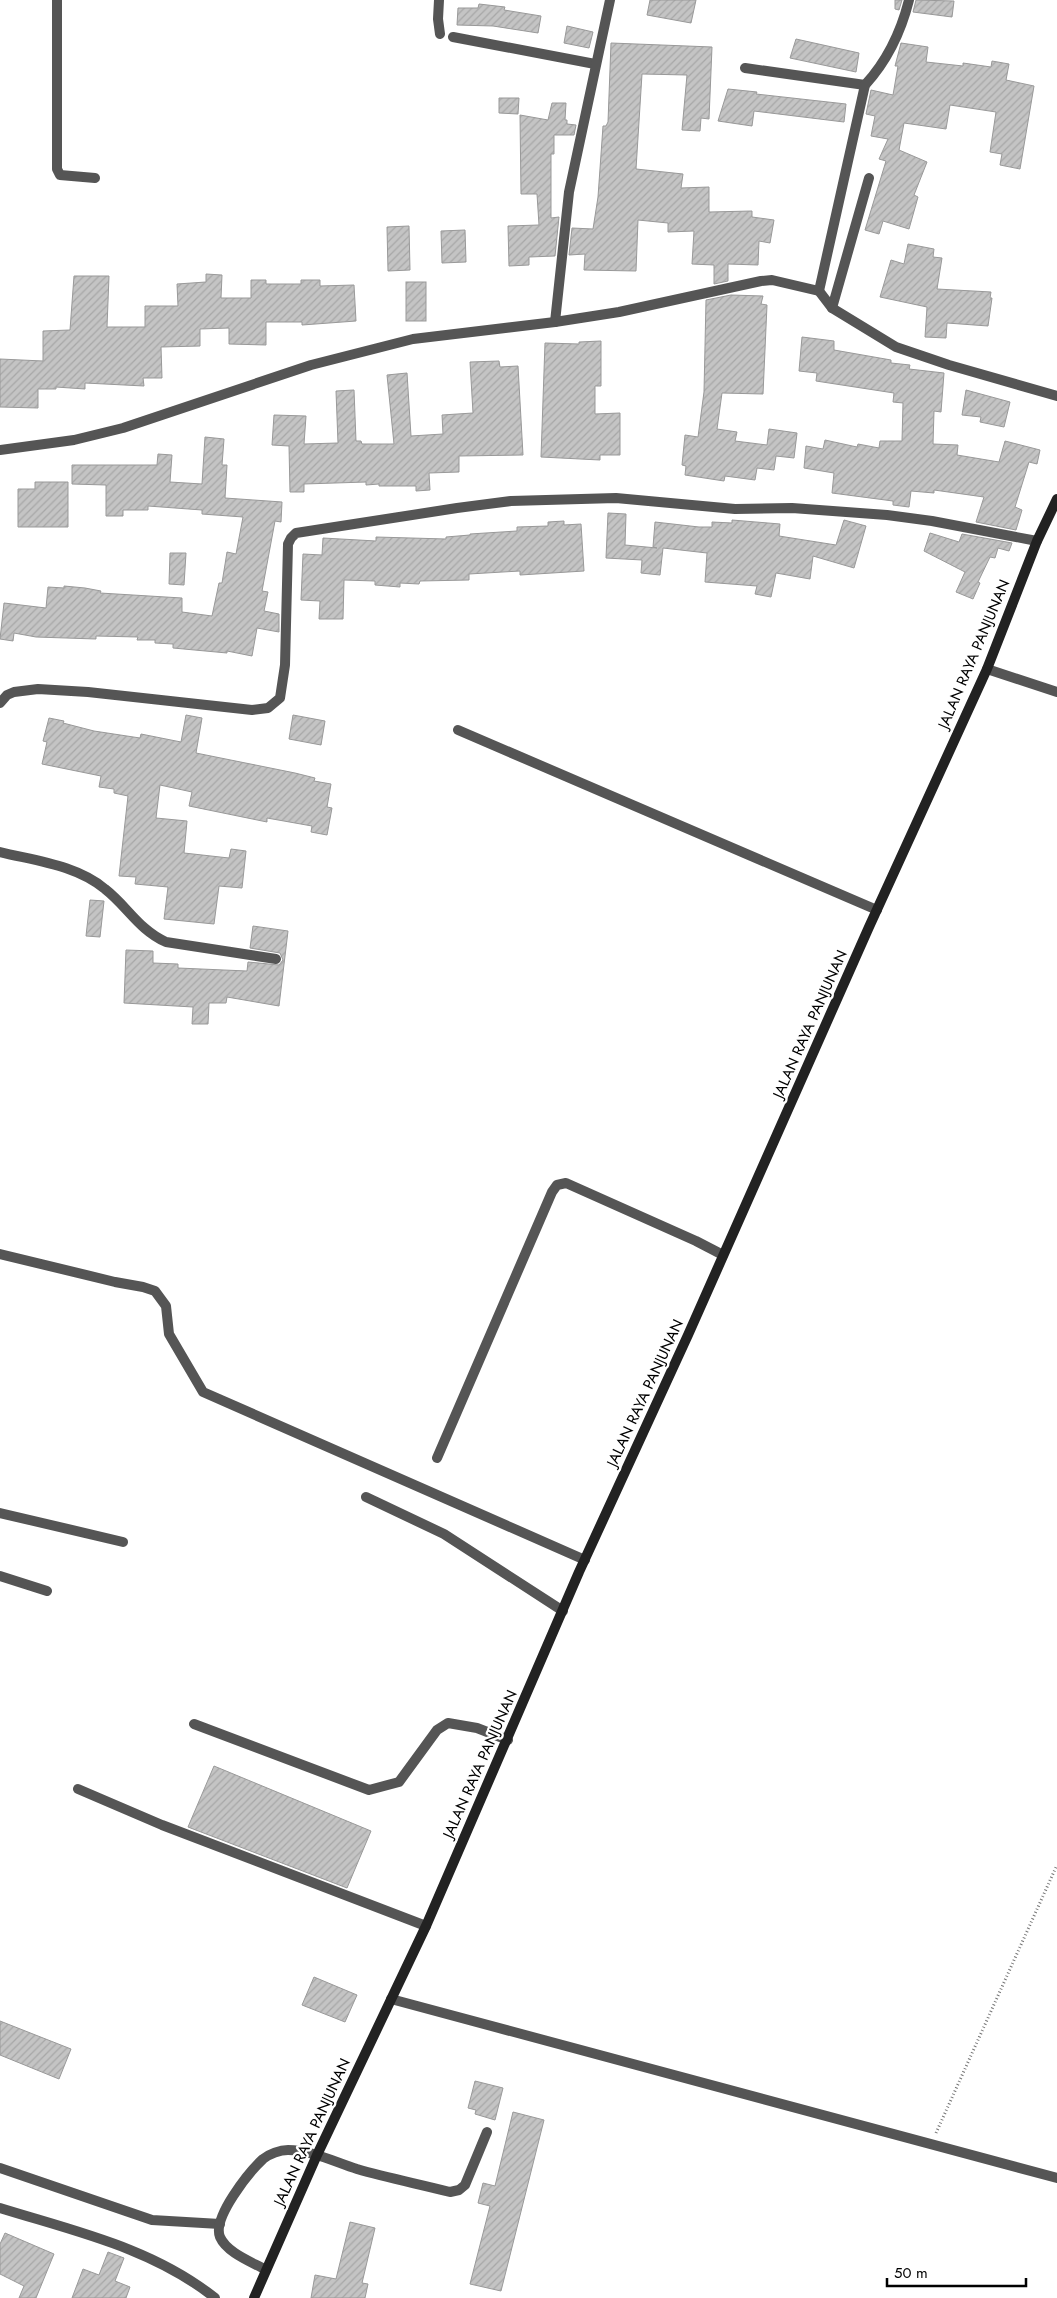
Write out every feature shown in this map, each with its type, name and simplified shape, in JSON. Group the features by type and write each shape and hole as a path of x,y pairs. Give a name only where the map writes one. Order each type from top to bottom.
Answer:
{"main road":[{"name":"JALAN RAYA PANJUNAN","path":"254,2298 321,2157 391,1999 426,1926 585,1560 987,669 1037,541 1057,499"}],"street":[{"path":"57,0 57,169 60,175 67,177 95,178"},
{"path":"440,0 438,18 440,34"},
{"path":"555,322 569,192 610,0"},
{"path":"820,291 865,85 879,70 890,52 909,0"},
{"path":"453,37 596,64"},
{"path":"745,68 865,85"},
{"path":"832,308 869,178"},
{"path":"0,450 74,440 123,428 311,365 413,339 555,322 619,312 772,280 820,291 832,308 878,338 919,356 1057,396"},
{"path":"0,703 7,695 14,692 38,689 88,692 252,710 268,708 280,698 285,665 288,544 296,533 331,526 511,501 616,498 735,509 792,508 887,515 1037,541"},
{"path":"987,669 1018,681 1057,692"},
{"path":"458,730 877,910"},
{"path":"0,852 73,870 91,878 107,890 141,927 166,942 276,959"},
{"path":"437,1458 552,1192 557,1185 566,1182 723,1255"},
{"path":"0,1254 155,1291 166,1306 169,1334 203,1392 585,1560"},
{"path":"366,1497 444,1534 563,1611"},
{"path":"0,1513 122,1542"},
{"path":"0,1576 47,1591"},
{"path":"194,1724 369,1790 399,1782 437,1730 448,1723 477,1728 508,1740"},
{"path":"78,1789 162,1825 426,1926"},
{"path":"391,1999 1057,2178"},
{"path":"266,2270 245,2259 224,2244 219,2235 220,2224 232,2196 264,2158 286,2150 321,2157 359,2169 450,2192 459,2190 465,2185 486,2132"},
{"path":"0,2168 152,2220 220,2224"},
{"path":"0,2208 138,2252 170,2267 215,2298"}],"path":[{"path":"932,2143 1057,1865"}],"building":[{"path":"650,0 696,0 691,23 647,15"},
{"path":"895,0 902,0 899,10 895,9"},
{"path":"916,0 954,1 952,17 913,12"},
{"path":"479,4 505,7 504,10 541,16 538,33 493,26 457,25 458,8 478,8"},
{"path":"567,26 593,32 589,48 564,43"},
{"path":"796,39 859,53 856,72 790,58"},
{"path":"611,43 712,47 709,119 701,118 700,131 682,130 687,75 642,74 636,169 683,174 681,188 709,187 709,212 752,211 752,217 774,220 770,243 759,241 758,265 728,264 728,281 714,284 714,265 692,264 694,231 668,232 668,223 638,220 636,271 584,270 585,254 569,255 572,228 593,229 598,197 603,126 606,126 608,122"},
{"path":"901,43 928,47 926,62 963,66 963,63 991,67 992,61 1009,64 1006,80 1034,86 1020,169 1000,165 1002,154 990,152 996,112 950,105 946,129 904,123 899,150 927,162 914,195 918,197 909,229 883,221 879,234 865,230 886,161 879,159 888,139 871,136 875,116 866,114 871,90 893,95 898,66 895,66"},
{"path":"728,89 846,104 844,122 754,111 752,126 718,121"},
{"path":"499,98 519,98 518,114 499,113"},
{"path":"552,103 566,103 565,120 567,120 567,124 576,125 574,135 554,135 554,154 551,154 551,218 559,217 555,256 529,257 529,265 509,266 508,226 539,225 537,194 521,194 520,115 548,120"},
{"path":"409,226 410,270 388,271 387,227"},
{"path":"465,230 466,262 442,263 441,231"},
{"path":"908,244 934,249 933,257 942,258 937,289 991,292 990,298 992,298 988,326 947,323 946,338 925,337 927,307 880,297 891,260 904,264"},
{"path":"206,274 222,275 221,298 251,298 251,280 266,280 266,284 301,284 301,280 320,280 320,286 354,285 356,321 302,325 302,322 266,322 266,345 229,344 229,328 200,329 200,346 161,347 162,378 143,378 144,386 85,383 85,389 56,387 56,389 38,389 38,408 0,407 0,359 43,361 43,331 70,330 74,276 109,276 107,327 145,327 145,306 178,306 177,284 206,282"},
{"path":"406,282 426,282 426,321 406,321"},
{"path":"731,295 763,296 761,304 767,305 763,394 722,393 717,429 737,432 735,441 767,445 769,429 797,433 794,458 776,456 774,470 757,468 755,480 725,476 724,481 685,475 686,466 682,465 685,435 698,437 704,392 706,300"},
{"path":"802,337 834,341 834,350 891,360 891,363 910,365 909,369 944,373 941,412 934,411 933,444 958,445 957,455 999,462 1005,441 1040,450 1037,464 1029,462 1015,507 1022,510 1016,530 976,522 984,497 934,490 934,493 911,491 909,507 893,505 893,501 832,493 834,473 804,468 806,446 823,449 825,440 857,447 858,444 879,448 880,441 902,441 903,403 893,402 894,393 816,381 817,373 799,371"},
{"path":"601,341 601,386 595,386 595,414 620,413 620,455 600,455 600,460 541,457 545,343 579,344 579,342"},
{"path":"499,361 500,367 518,366 523,455 459,456 459,472 429,473 430,490 416,491 416,486 366,485 366,482 304,484 304,492 290,492 289,446 272,445 274,415 306,416 304,444 338,443 336,391 354,390 356,441 361,441 362,444 394,444 387,375 407,373 411,436 443,434 442,415 473,413 470,362"},
{"path":"966,390 1010,402 1004,427 980,422 981,417 962,415"},
{"path":"205,437 224,439 222,465 227,465 225,498 282,502 281,522 275,521 262,591 268,592 264,611 279,614 279,632 257,628 252,656 227,651 227,653 173,648 173,644 155,643 155,640 137,640 138,637 96,636 96,639 36,637 14,633 13,641 0,639 4,603 46,608 48,587 64,588 64,586 101,591 100,593 182,598 182,612 212,616 219,583 222,583 227,552 236,554 243,517 202,514 202,510 148,506 148,510 123,510 123,516 106,516 106,485 72,484 72,465 157,465 158,454 172,455 170,482 202,484"},
{"path":"35,482 68,482 68,527 18,527 18,489 35,489"},
{"path":"608,513 626,514 625,545 657,548 653,547 655,522 699,527 712,527 712,522 732,523 732,520 780,524 779,536 836,545 844,520 866,526 854,568 813,556 810,579 776,573 771,597 755,594 757,586 705,582 707,553 663,548 660,575 641,573 642,560 606,558"},
{"path":"564,521 564,525 581,524 584,571 520,575 520,571 469,574 469,580 420,581 419,584 400,583 400,587 375,585 375,581 344,580 343,619 319,619 320,601 301,600 303,554 322,555 323,538 376,541 376,537 446,539 446,537 470,534 517,531 517,527 548,526 548,522"},
{"path":"930,533 959,542 962,534 1012,543 1009,551 998,548 995,558 990,557 978,582 980,583 973,599 956,592 965,572 924,551"},
{"path":"170,553 186,553 184,585 169,584"},
{"path":"186,715 202,718 196,753 295,773 315,778 314,781 331,784 327,807 332,808 327,835 311,832 312,826 267,818 267,822 189,806 192,792 160,785 156,818 187,821 184,853 229,858 231,849 246,851 242,888 219,886 214,924 164,919 168,887 135,884 136,877 119,876 128,796 114,793 114,789 99,787 101,776 42,764 47,742 43,741 49,718 94,731 140,738 141,734 181,742"},
{"path":"293,715 325,721 321,745 289,739"},
{"path":"90,900 104,901 100,937 86,936"},
{"path":"253,926 288,931 279,1006 227,997 226,1003 209,1003 208,1024 192,1024 193,1007 124,1003 126,950 153,951 153,963 178,964 178,968 247,971 248,962 279,965 283,960 280,953 250,948"},
{"path":"214,1766 371,1831 347,1888 188,1827"},
{"path":"314,1977 357,1995 345,2022 302,2005"},
{"path":"0,2021 71,2049 59,2079 0,2055"},
{"path":"475,2081 503,2088 495,2120 475,2114 476,2110 468,2108"},
{"path":"513,2112 544,2120 501,2291 470,2284 490,2206 478,2203 483,2183 495,2186"},
{"path":"350,2222 375,2228 362,2283 368,2284 365,2298 311,2298 315,2275 336,2279"},
{"path":"5,2233 54,2254 36,2298 19,2298 24,2286 0,2274 0,2244"},
{"path":"108,2252 124,2258 115,2281 130,2287 126,2298 72,2298 83,2269 99,2275"}]}
